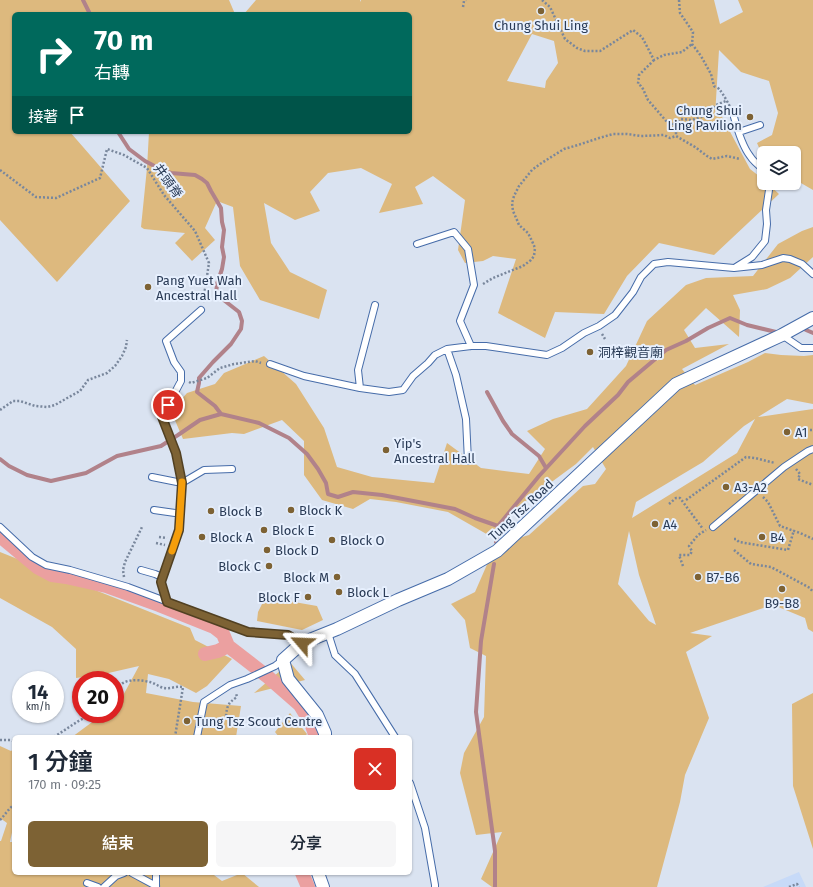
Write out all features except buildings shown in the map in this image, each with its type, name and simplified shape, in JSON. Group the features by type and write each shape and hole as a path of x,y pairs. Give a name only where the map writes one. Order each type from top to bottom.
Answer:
{"street":[{"name":"Tung Tsz Road","path":"279,663 302,643 328,633 398,600 448,580 497,551 676,384 782,335 813,318"},
{"path":"279,663 288,679 317,715 325,735"},
{"path":"319,875 323,887"}],"lane":[{"path":"734,117 750,158 757,164"},
{"path":"739,132 760,124"},
{"path":"734,268 752,256 764,241 767,224 766,210 769,190"},
{"path":"417,244 454,232 468,249 474,285 460,321 472,346"},
{"path":"270,364 304,376 360,388 389,392 403,390 413,376 435,355 446,349 486,346 547,355 562,348 615,315 633,292 641,277 654,264 668,262 734,268 762,265 783,258 802,264 813,273"},
{"path":"360,388 358,370 375,304"},
{"path":"167,602 161,582 179,530 182,483 176,453 162,417 180,381 180,372 174,362 166,341 201,310"},
{"path":"782,335 801,348 813,348"},
{"path":"446,349 456,375 466,419 468,461"},
{"path":"713,527 784,467 813,449"},
{"path":"152,477 182,483 204,470 232,470"},
{"path":"154,510 180,512"},
{"path":"0,527 32,557 46,565 70,570 128,587 248,632 288,635 302,643"},
{"path":"141,570 162,577"},
{"path":"328,633 335,655 356,674 394,735"},
{"path":"197,735 204,702 230,685 248,679 279,663"},
{"path":"412,789 425,828 435,887"},
{"path":"104,887 119,875"},
{"path":"136,875 156,886 156,875"},
{"path":"87,883 98,887"}],"path":[{"path":"463,7 464,1 466,0"},
{"path":"542,0 550,7 565,39 578,48 585,51 600,51 633,30 642,37 654,60"},
{"path":"679,0 680,13 693,32 692,44 711,74 714,86 719,89 729,104 734,117"},
{"path":"692,44 682,52 664,55 654,60 639,75 638,84 643,89 648,100 671,125 672,130 676,132 676,136 712,158 727,156 746,160 750,158"},
{"path":"668,122 676,125 681,119 692,120 701,117 710,112 716,105 726,101"},
{"path":"472,289 478,292 482,285 493,278 523,266 534,256 535,248 528,233 516,220 512,203 519,186 532,170 540,164 564,149 613,134 641,136 664,135 670,138 676,136"},
{"name":"井頭脊","path":"0,170 36,197 56,198 100,178 108,149 124,155 147,168 164,195 195,231 209,263 201,310"},
{"path":"0,410 13,401 20,401 35,406 47,407 55,405 80,391 88,380 107,373 115,366 122,356 127,340"},
{"path":"191,382 207,378 220,368 234,364 255,362 270,364"},
{"path":"686,500 746,457 781,464"},
{"path":"799,477 798,479 813,485"},
{"path":"759,494 768,502 780,526 794,530 813,539"},
{"path":"669,504 676,498 680,498 703,529"},
{"path":"128,587 123,575 123,570 125,562 142,527"},
{"path":"683,566 679,555 690,555 692,552 689,546 698,535 713,527"},
{"path":"734,539 739,542 788,550 794,530"},
{"path":"734,550 751,564 772,566 810,588 813,592"},
{"path":"124,683 133,680 151,682 168,688 177,686 183,687 175,735"},
{"path":"226,716 230,702 237,697 235,691 230,685"},
{"path":"57,735 75,723"},
{"path":"0,740 12,741"},
{"path":"0,820 12,806"},
{"path":"790,887 797,884 799,887"}],"shaded area":[{"path":"0,0 229,0 234,12 12,12 12,134 72,134 130,201 57,282 0,220"},
{"path":"256,0 360,0 361,2 361,0 714,0 720,24 743,12 738,0 813,0 813,190 801,183 801,146 758,146 757,143 772,135 778,113 769,81 741,72 719,50 715,116 720,113 750,169 757,174 757,190 775,190 779,194 714,255 659,243 627,276 604,314 555,312 545,338 498,313 516,259 493,256 483,261 465,263 458,250 465,200 433,176 415,187 423,204 379,213 392,184 361,168 328,173 310,192 320,211 295,220 264,203 271,243 290,272 327,290 319,319 260,300 240,266 233,207 217,201 205,228 215,240 192,261 175,243 185,233 144,229 141,227 149,134 412,134 412,12 246,12","holes":["532,34 554,41 558,63 546,81 545,88 507,81"]},
{"path":"813,227 813,257 790,278 767,289 733,295 740,310 739,337 706,308 684,330 695,348 729,344 682,369 695,385 765,353 804,356 813,355 813,404 787,399 758,417 813,409 813,632 808,629 805,618 776,606 766,607 690,633 712,636 686,652 709,718 685,775 680,802 657,887 492,887 481,879 502,832 476,835 460,773 464,753 484,717 486,656 470,648 465,620 451,604 475,592 489,560 499,544 529,535 583,486 595,484 606,469 593,447 576,464 519,506 490,536 448,512 396,502 370,499 353,509 322,500 304,475 304,441 282,420 244,434 232,433 183,439 171,411 187,393 215,384 224,373 264,356 296,384 324,428 337,467 372,477 434,483 447,443 481,468 529,474 545,449 527,431 553,419 587,409 626,366 647,321 686,285 706,278 753,276 778,244 802,231","holes":["755,419 737,453 632,518 636,502 703,462 744,426","629,531 639,575 656,625 649,621 618,584"]},
{"path":"0,552 190,628 195,640 232,659 207,686 196,693 169,679 148,674 146,693 193,702 241,706 236,735 75,735 91,723 124,723 124,694 139,666 117,671 76,671 76,649 52,627 0,598"},
{"path":"277,599 317,606 323,620 302,630 257,621 258,612 264,600"},
{"path":"289,661 305,680 254,693 280,671"},
{"path":"813,693 813,849 793,786 792,704"},
{"path":"290,713 307,734 277,735 275,732"},
{"path":"0,746 12,750 12,832 10,842 12,842 12,875 214,875 222,881 237,875 244,875 259,887 0,887 0,841 7,823 0,818"},
{"path":"799,872 806,887 763,887"}],"waterway":[{"path":"83,0 89,12"},
{"path":"119,134 129,149 145,161 171,173 195,175 202,179 207,183 221,208 224,230 222,247 224,257 216,294 239,312 242,321 241,329 231,344 199,378 197,392 215,406 221,414"},
{"path":"496,542 498,526 539,476 585,426 618,395 628,382 666,350 730,318 747,325 776,332"},
{"path":"806,330 813,333"},
{"path":"487,392 512,434 539,456 546,468"},
{"path":"0,459 9,466 27,475 51,481 86,473 117,456 161,446 200,420 221,414 259,423 289,438 307,454 318,469 326,483 328,494 338,497 353,492 382,495 455,509 498,526"},
{"path":"0,536 37,567 52,575 106,586 214,627 223,634 228,646 268,677 300,705 311,723 315,735"},
{"path":"494,564 481,641 476,712 495,851 495,887"},
{"path":"205,654 218,651 228,646"},
{"path":"303,875 308,887"}],"slow traffic":[{"path":"172,551 179,530 182,482"}],"place":[{"name":"Chung Shui Ling","path":"541,11"},
{"name":"Chung Shui Ling Pavilion","path":"750,117"},
{"name":"Pang Yuet Wah Ancestral Hall","path":"148,287"},
{"name":"洞梓觀音廟","path":"590,352"},
{"name":"A1","path":"787,432"},
{"name":"Yip's Ancestral Hall","path":"386,450"},
{"name":"A3-A2","path":"726,487"},
{"name":"Block K","path":"291,510"},
{"name":"Block B","path":"211,511"},
{"name":"A4","path":"655,524"},
{"name":"Block E","path":"264,530"},
{"name":"Block A","path":"202,537"},
{"name":"B4","path":"762,537"},
{"name":"Block O","path":"332,540"},
{"name":"Block D","path":"267,550"},
{"name":"Block C","path":"269,566"},
{"name":"Block M","path":"337,577"},
{"name":"B7-B6","path":"698,577"},
{"name":"B9-B8","path":"782,589"},
{"name":"Block L","path":"339,592"},
{"name":"Block F","path":"308,597"},
{"name":"Tung Tsz Scout Centre","path":"187,721"}],"route":[{"path":"168,405 162,417 176,453 182,483 179,530 161,582 167,602 248,632 288,635 302,643"}]}
